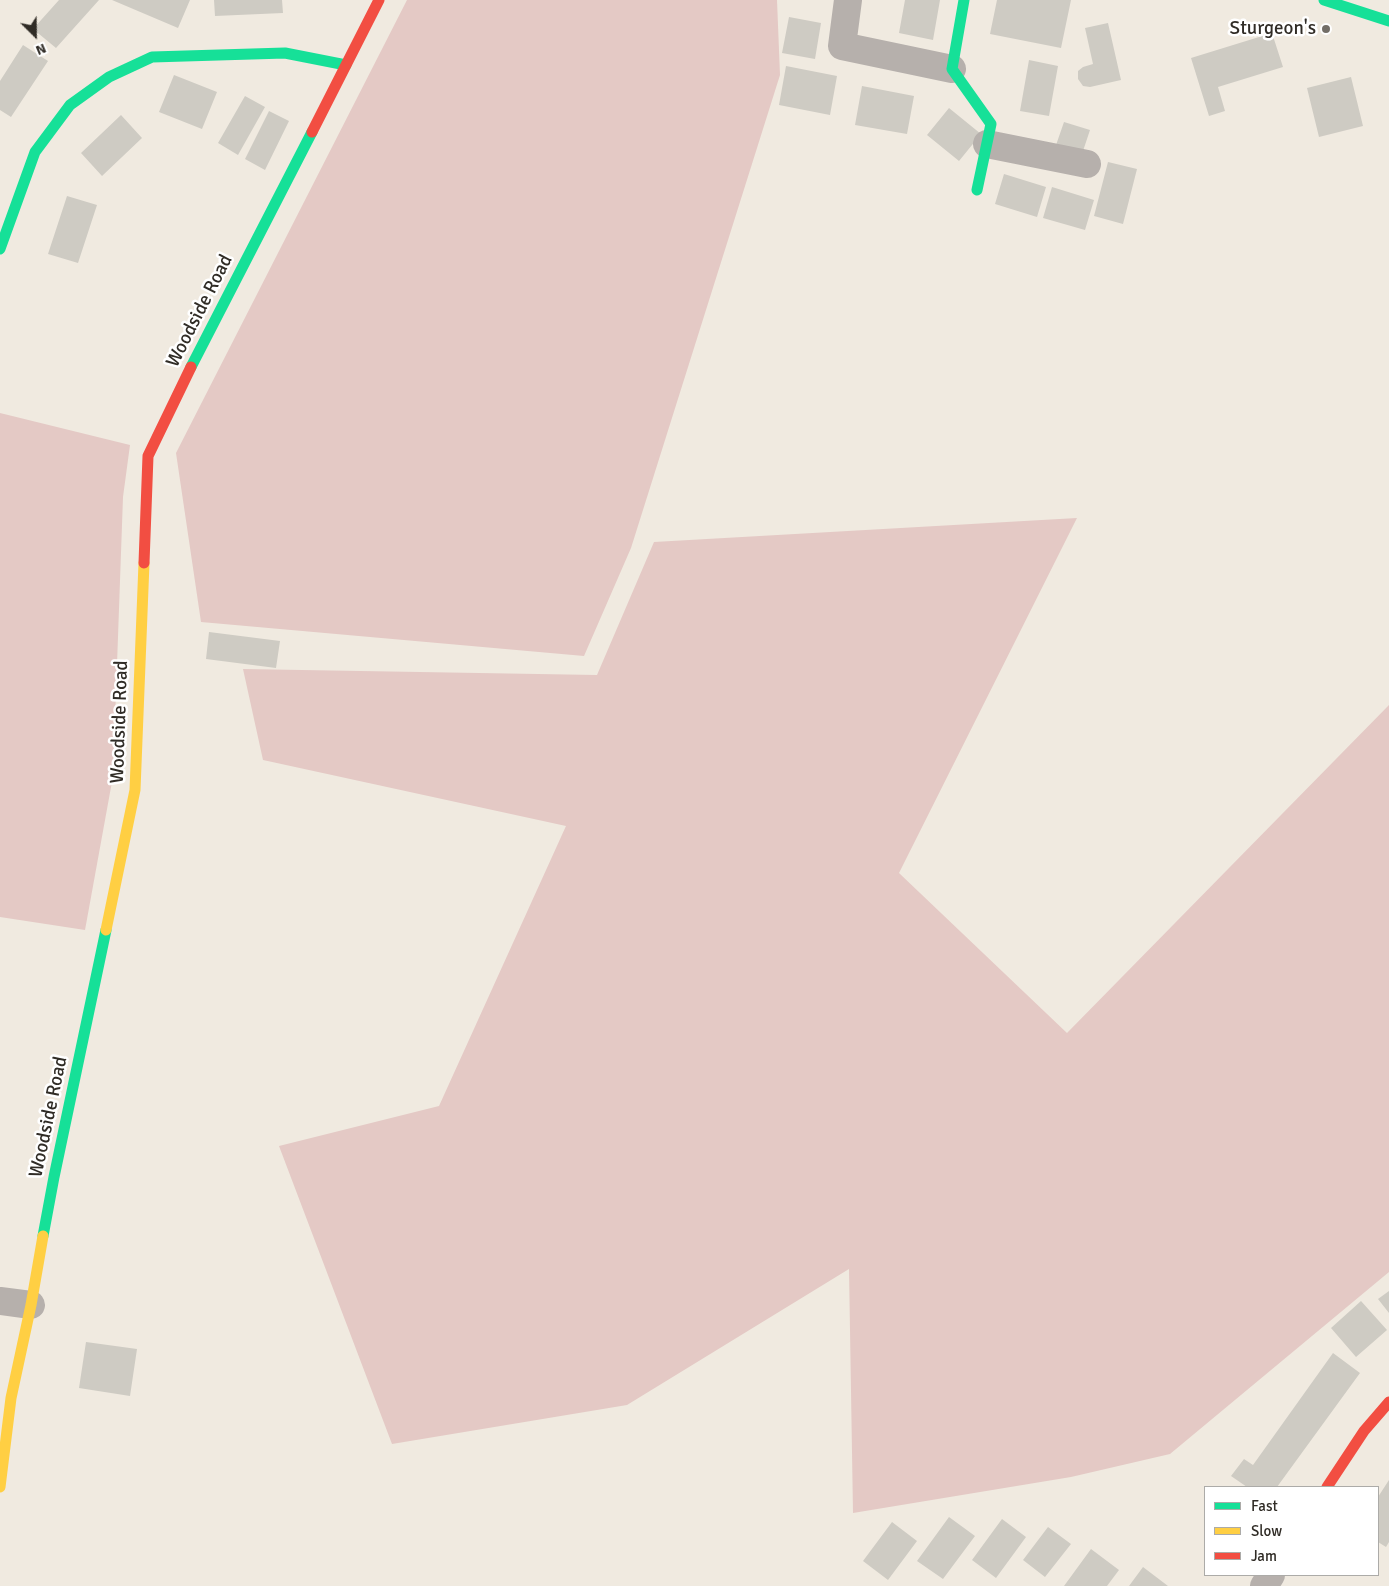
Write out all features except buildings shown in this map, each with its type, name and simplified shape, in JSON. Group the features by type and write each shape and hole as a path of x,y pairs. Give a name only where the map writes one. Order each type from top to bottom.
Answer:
{"street":[{"name":"Woodside Road","path":"0,1487 11,1398 31,1305 54,1176 136,790 148,456 379,0"},
{"path":"848,0 842,46 952,68 991,124 977,190"},
{"path":"952,68 964,0"},
{"path":"1324,0 1389,21"},
{"path":"0,249 35,152 70,105 108,77 152,57 284,53 346,65"},
{"path":"987,144 1087,164"},
{"path":"0,1300 31,1305"},
{"path":"1328,1486 1364,1431 1389,1402"}],"shaded area":[{"path":"407,0 777,0 780,75 631,548 584,656 201,622 176,453"},
{"path":"0,413 130,445 123,497 113,776 85,930 0,917"},
{"path":"1077,518 899,873 1067,1033 1389,705 1389,1272 1170,1454 1071,1477 853,1513 849,1269 627,1405 392,1444 279,1146 439,1106 566,826 263,760 243,669 597,675 654,542"}],"traffic: fast":[{"path":"964,0 952,69 991,124 977,190"},
{"path":"1324,0 1389,21"},
{"path":"0,249 35,152 70,105 109,77 152,57 285,53 346,65"},
{"path":"191,367 312,132"},
{"path":"43,1236 106,930"}],"traffic: slow":[{"path":"106,930 135,790 144,563"},
{"path":"0,1487 11,1398 31,1305 43,1236"}],"traffic: jam":[{"path":"312,132 379,0"},
{"path":"144,563 148,456 191,367"},
{"path":"1328,1486 1364,1431 1389,1402"}],"place":[{"name":"Sturgeon's","path":"1326,29"}]}
